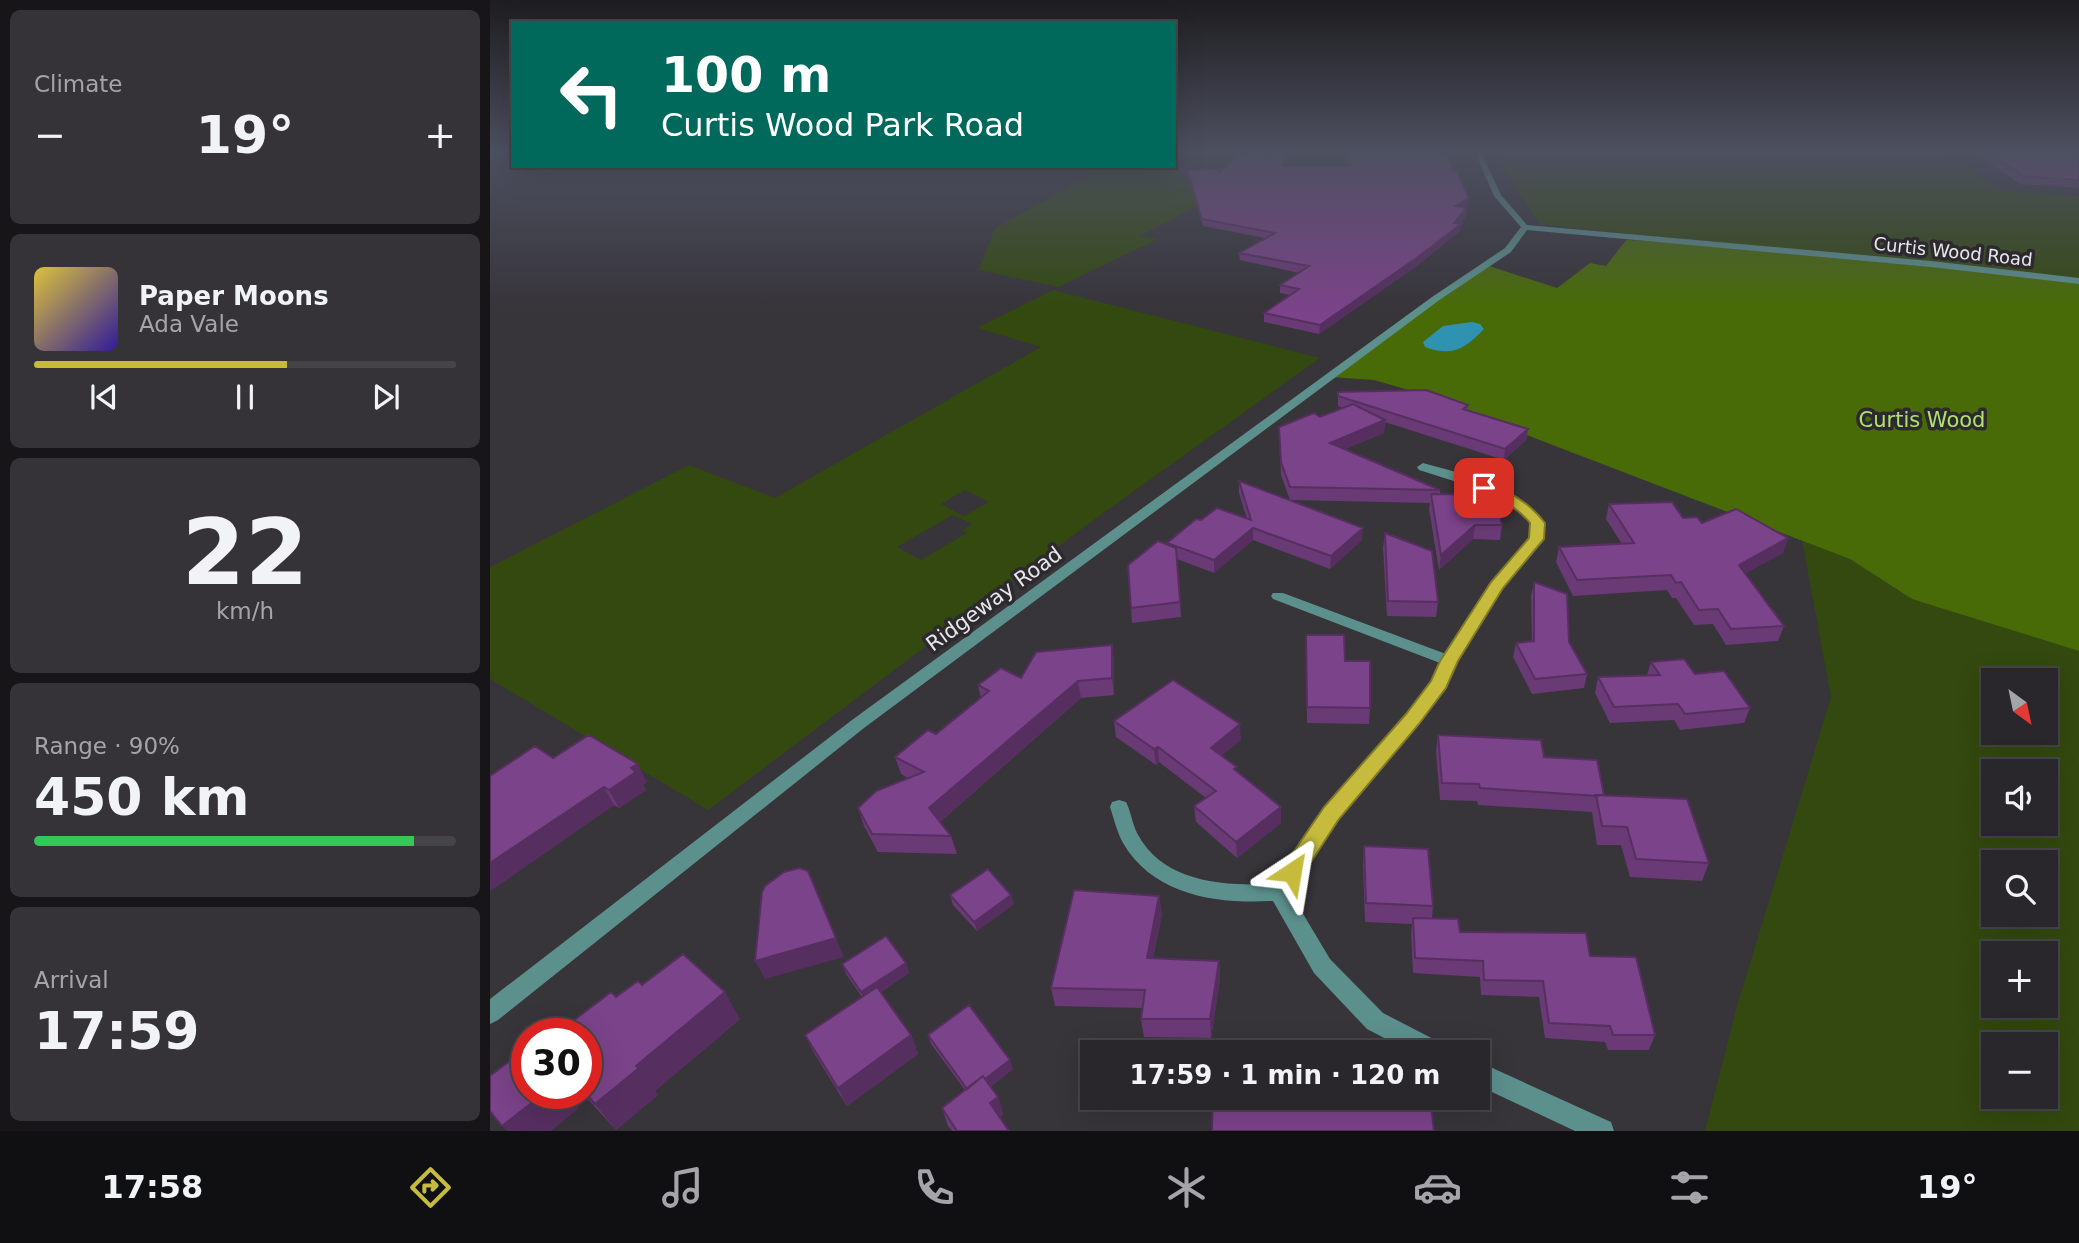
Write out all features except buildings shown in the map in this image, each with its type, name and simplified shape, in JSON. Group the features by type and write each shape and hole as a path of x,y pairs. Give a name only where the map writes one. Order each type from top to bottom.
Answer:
{"street":[{"path":"1506,205 1528,227"},
{"name":"Curtis Wood Road","path":"1528,227 1931,264 2079,281"},
{"name":"Ridgeway Road","path":"490,1013 858,724 1435,299 1507,250 1528,227"},
{"path":"1279,892 1332,813 1439,683 1449,661 1496,585 1536,539 1538,523 1525,508 1504,495 1423,467"},
{"path":"1278,596 1449,661"},
{"path":"1119,807 1129,836 1145,860 1173,880 1203,890 1247,894 1279,892"},
{"path":"1279,892 1322,966 1375,1021 1412,1040"},
{"path":"1490,1079 1602,1131"}],"green space":[{"path":"1037,205 1200,205 1140,236 1158,239 1058,287 979,270 995,228"},
{"path":"1527,205 2079,205 2079,283 1540,224"},
{"name":"Curtis Wood","path":"1626,240 1695,243 2079,281 2079,651 1912,599 1850,559 1412,391 1374,380 1330,377 1435,299 1489,266 1557,288 1590,263 1606,266"},
{"path":"1053,290 1320,358 1091,522 708,810 490,679 490,567 689,465 775,498 1041,347 977,328","holes":["965,490 989,502 964,516 941,504","953,515 972,524 963,530 967,533 921,560 897,547"]},
{"path":"1802,540 1850,559 1912,599 2079,644 2079,1131 1705,1131 1737,1006 1831,697"}],"water":[{"path":"1472,322 1480,324 1484,329 1464,346 1451,351 1425,347 1423,342 1443,326"}],"route":[{"path":"1292,872 1332,813 1439,683 1449,661 1496,585 1536,539 1538,523 1525,508 1504,495 1484,488"}]}
